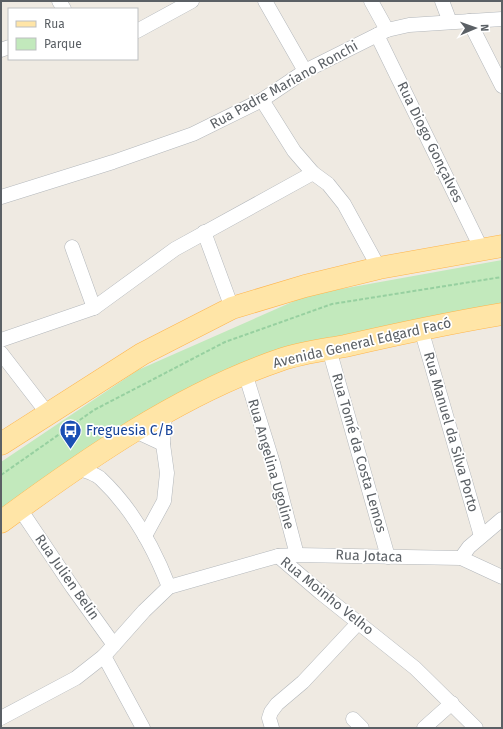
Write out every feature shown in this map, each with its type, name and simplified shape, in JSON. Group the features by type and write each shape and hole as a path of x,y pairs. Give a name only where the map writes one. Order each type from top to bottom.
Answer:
{"main road":[{"path":"1,444 142,354 232,308 305,286 379,268 492,248"},
{"name":"Avenida General Edgard Facó","path":"1,522 78,468 165,412 245,373 282,359 421,329 502,314"}],"street":[{"path":"138,30 167,7 192,1"},
{"path":"266,1 304,71"},
{"name":"Rua Diogo Gonçalves","path":"371,1 382,32 492,248"},
{"path":"442,1 450,22"},
{"name":"Rua Padre Mariano Ronchi","path":"1,197 113,162 193,134 262,100 304,71 382,32 409,25 502,19"},
{"path":"469,21 502,86"},
{"path":"262,100 294,151 313,173 328,184 344,204 379,268"},
{"path":"1,340 94,308 175,249 313,173"},
{"path":"204,232 232,308"},
{"path":"72,247 94,308"},
{"name":"Rua Manuel da Silva Porto","path":"421,329 481,536"},
{"name":"Rua Tomé da Costa Lemos","path":"330,349 388,557"},
{"path":"1,353 48,414"},
{"name":"Rua Angelina Ugoline","path":"245,373 273,463 297,555"},
{"path":"145,536 164,501 167,473 162,444 165,412"},
{"path":"135,432 162,444"},
{"path":"97,456 99,477"},
{"path":"78,468 99,477 122,503 145,536 160,563 169,587"},
{"name":"Rua Julien Belin","path":"20,509 73,588 114,645"},
{"path":"502,520 469,547 461,558 502,577"},
{"name":"Rua Jotaca","path":"278,556 297,555 461,558"},
{"name":"Rua Moinho Velho","path":"1,718 76,678 104,656 144,611 169,587 278,556 316,589 415,668 452,702 476,728"},
{"path":"272,728 270,718 271,712 277,704 303,682 359,622"},
{"path":"104,656 143,728"},
{"path":"424,728 452,702"}],"path":[{"path":"1,475 94,410 225,342 332,304 502,277"}],"green space":[{"path":"502,260 502,304 163,404 1,508 1,462 138,370 308,295"}],"place":[{"name":"Freguesia C/B","path":"71,450"}]}
